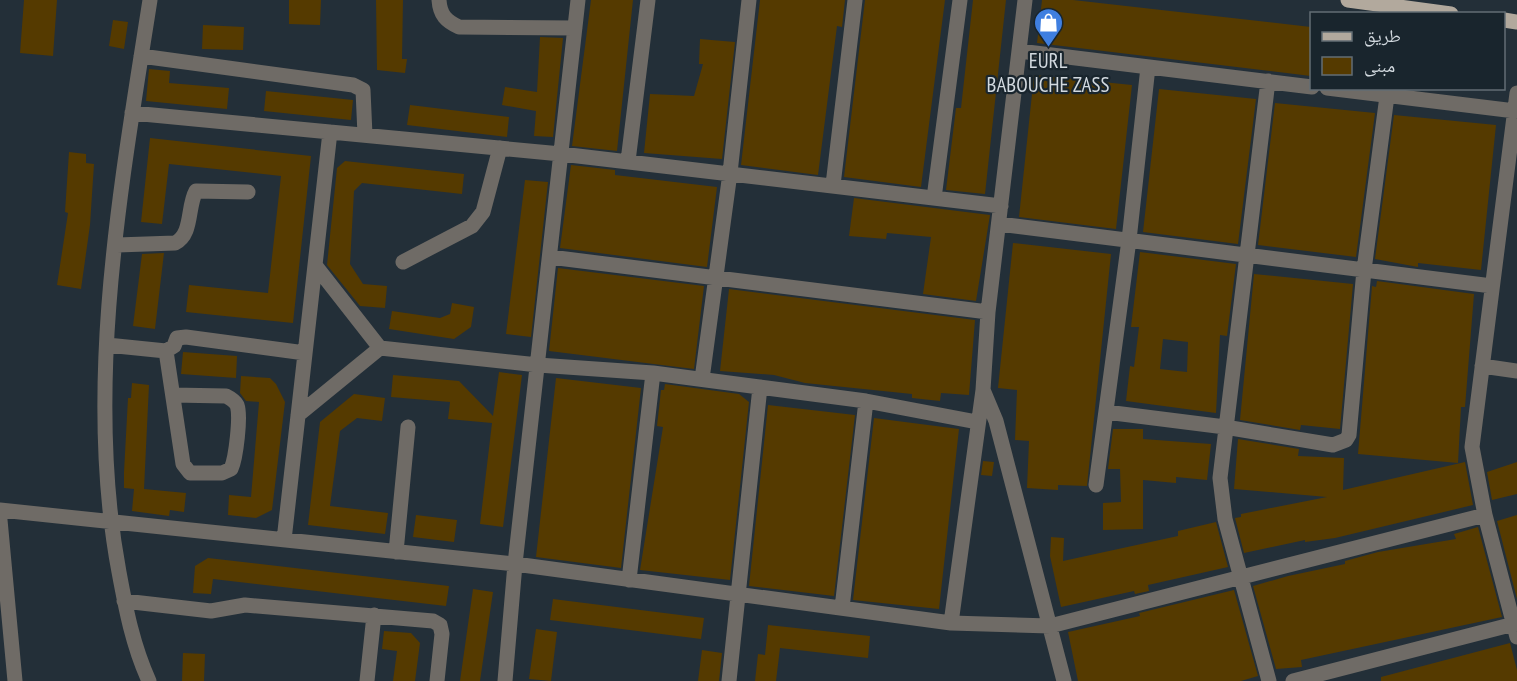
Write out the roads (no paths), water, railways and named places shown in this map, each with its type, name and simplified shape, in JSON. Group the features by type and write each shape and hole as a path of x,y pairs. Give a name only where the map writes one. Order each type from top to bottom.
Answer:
{"main road":[{"path":"1348,0 1436,12"}],"street":[{"path":"149,681 135,651 110,522 105,427 107,345 117,245 132,113 150,0"},
{"path":"440,0 442,15 447,22 459,27 574,28"},
{"path":"505,681 578,0"},
{"path":"628,161 648,0"},
{"path":"702,379 730,173 749,0"},
{"path":"832,185 855,0"},
{"path":"934,198 960,0"},
{"path":"951,622 983,390 988,312 1025,0"},
{"path":"1019,51 1310,87"},
{"path":"141,56 353,85 363,90 366,101 365,135"},
{"path":"1096,485 1129,240 1148,67"},
{"path":"1268,81 1224,427 1220,478 1222,504 1269,681"},
{"path":"1342,90 1515,111"},
{"path":"1293,681 1515,630 1485,515 1472,447 1492,286 1514,139 1517,93"},
{"path":"1106,412 1224,427 1333,445 1346,440 1349,435 1364,270 1387,96"},
{"path":"132,113 628,161 1001,206"},
{"path":"284,540 330,132"},
{"path":"403,262 472,226 483,212 500,148"},
{"path":"117,245 175,243 181,240 186,234 191,200 196,191 202,189 248,192"},
{"path":"999,224 1492,286"},
{"path":"550,256 988,312"},
{"path":"315,265 380,348"},
{"path":"107,345 166,351 174,346 177,338 186,337 305,353"},
{"path":"298,415 380,348 702,379 866,400 977,422"},
{"path":"166,351 173,395 186,470 190,473 222,473 231,469 235,460 238,408 233,400 226,396 173,395"},
{"path":"1482,366 1517,371"},
{"path":"629,580 652,373"},
{"path":"729,681 736,594 760,387"},
{"path":"983,390 996,421 1064,681"},
{"path":"842,608 866,400"},
{"path":"396,552 408,427"},
{"path":"0,510 516,564 951,622 1050,626 1485,515"},
{"path":"0,520 10,678"},
{"path":"124,601 211,611 245,605 433,621 440,625 442,634 436,681"},
{"path":"367,681 374,615"}],"place":[{"name":"EURL BABOUCHE ZASS","path":"1048,48"}]}
